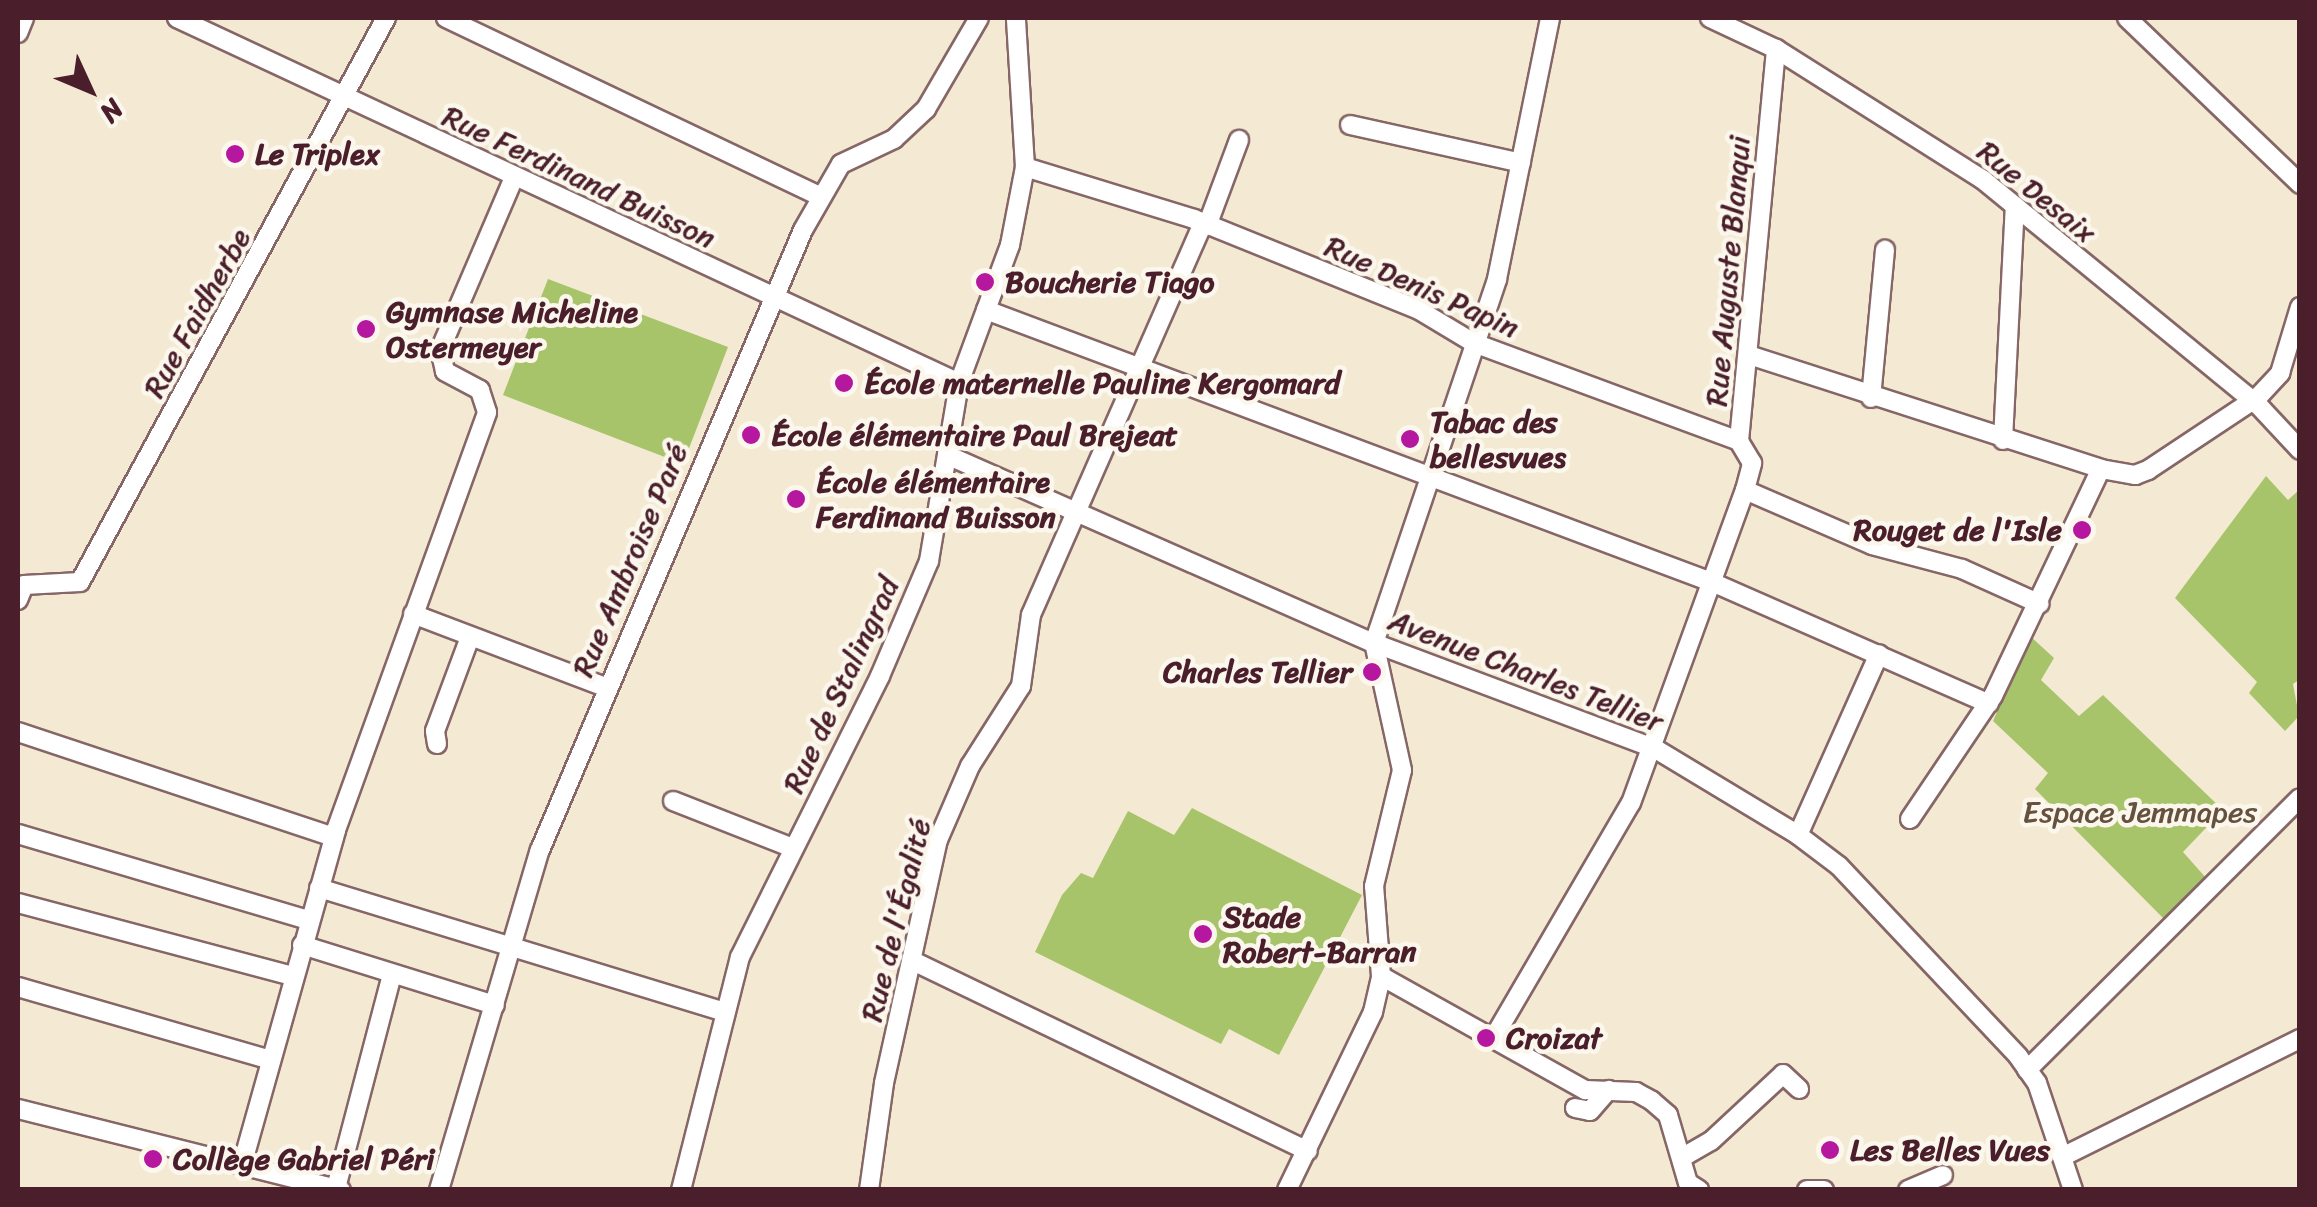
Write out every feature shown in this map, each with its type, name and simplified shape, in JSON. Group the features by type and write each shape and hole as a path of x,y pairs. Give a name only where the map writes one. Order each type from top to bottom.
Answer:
{"street":[{"path":"18,33 24,18"},
{"name":"Rue Ferdinand Buisson","path":"177,18 959,383"},
{"name":"Rue Faidherbe","path":"21,592 80,582 386,18"},
{"path":"446,18 820,196"},
{"name":"Rue Ambroise Paré","path":"439,1190 540,850 772,298 820,196 841,164 894,138 926,108 979,18"},
{"name":"Rue de Stalingrad","path":"681,1190 740,957 910,612 929,562 959,383 1010,245 1025,167 1016,18"},
{"path":"1295,1187 1373,1012 1381,976 1374,886 1402,770 1374,643 1497,279 1550,18"},
{"name":"Rue Desaix","path":"1710,18 1776,49 1982,179 2251,402 2300,450"},
{"path":"2127,18 2300,184"},
{"name":"Rue Auguste Blanqui","path":"1494,1037 1557,939 1654,748 1746,490 1752,462 1739,441 1776,49"},
{"path":"1350,125 1520,163"},
{"name":"Rue de l'Égalité","path":"869,1190 884,1083 938,840 970,766 1021,686 1031,615 1239,140"},
{"name":"Rue Denis Papin","path":"1025,167 1205,225 1419,310 1474,342 1739,441"},
{"path":"242,1165 268,1059 334,837 487,412 480,390 445,370 440,350 514,178"},
{"path":"2003,440 2009,222 2015,207"},
{"path":"1871,398 1886,250"},
{"path":"1748,354 2003,440 2101,469 2136,475 2251,402 2280,373 2300,307"},
{"path":"986,310 1714,584 1989,704"},
{"name":"Avenue Charles Tellier","path":"947,455 1374,643 1654,748 1798,835 1839,866 2027,1070 2073,1190"},
{"path":"1910,820 1989,704 2040,604 2101,469"},
{"path":"1746,490 1872,544 1962,568 2040,604"},
{"path":"413,614 606,687"},
{"path":"437,744 435,731 470,637"},
{"path":"1798,835 1879,654"},
{"path":"18,732 334,837"},
{"path":"2027,1070 2300,798"},
{"path":"673,801 793,848"},
{"path":"18,834 310,920"},
{"path":"319,888 724,1012"},
{"path":"18,903 292,976"},
{"path":"302,945 495,1005"},
{"path":"913,961 1308,1151"},
{"path":"18,1109 242,1165 293,1184 339,1189 392,974"},
{"path":"1381,976 1586,1090 1636,1092 1668,1116 1688,1183 1698,1190"},
{"path":"18,987 268,1059"},
{"path":"2062,1157 2300,1039"},
{"path":"1683,1157 1711,1141 1783,1074 1799,1089"},
{"path":"1575,1108 1590,1111 1608,1090"},
{"path":"1908,1190 1943,1175"},
{"path":"1807,1190 1824,1190"}],"green space":[{"path":"548,279 728,347 683,464 503,395"},
{"path":"2266,476 2288,500 2299,490 2300,679 2293,684 2299,716 2285,731 2249,693 2257,682 2175,598"},
{"name":"Espace Jemmapes","path":"2030,636 2054,658 2041,680 2079,716 2103,695 2223,810 2183,852 2207,879 2164,919 2035,789 2048,773 1993,721"},
{"name":"Stade Robert-Barran","path":"1192,808 1362,895 1279,1055 1229,1029 1221,1044 1035,952 1062,895 1081,873 1093,878 1128,811 1174,835"}],"place":[{"name":"Le Triplex","path":"235,154"},
{"name":"Boucherie Tiago","path":"985,282"},
{"name":"Gymnase Micheline Ostermeyer","path":"366,329"},
{"name":"École maternelle Pauline Kergomard","path":"844,383"},
{"name":"École élémentaire Paul Brejeat","path":"751,435"},
{"name":"Tabac des bellesvues","path":"1410,439"},
{"name":"École élémentaire Ferdinand Buisson","path":"796,499"},
{"name":"Rouget de l'Isle","path":"2082,530"},
{"name":"Charles Tellier","path":"1372,672"},
{"name":"Stade Robert-Barran","path":"1203,934"},
{"name":"Croizat","path":"1486,1038"},
{"name":"Les Belles Vues","path":"1830,1150"},
{"name":"Collège Gabriel Péri","path":"153,1159"}]}
